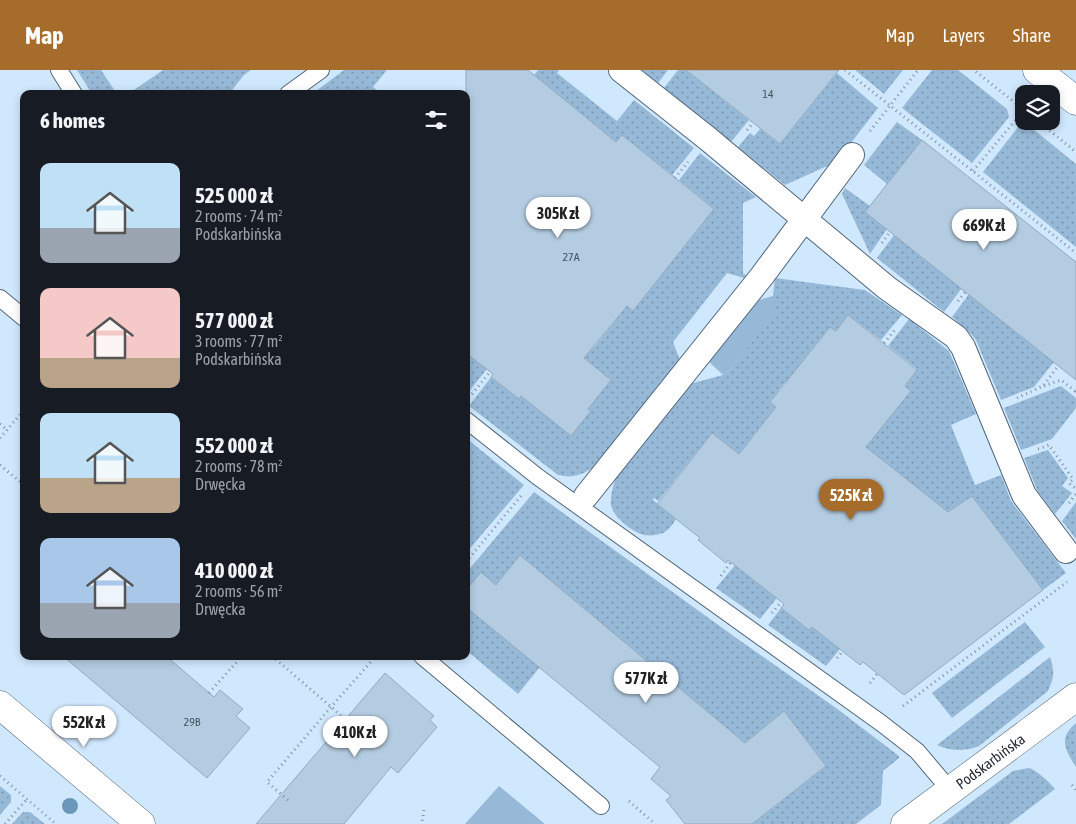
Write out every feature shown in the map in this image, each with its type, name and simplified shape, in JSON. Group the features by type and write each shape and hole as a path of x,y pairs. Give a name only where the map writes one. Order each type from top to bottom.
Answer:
{"street":[{"path":"621,70 707,138 887,288 956,337 963,347 1024,496 1066,551"},
{"path":"1037,70 1076,101"},
{"path":"582,501 762,276 852,155"},
{"name":"Podskarbińska","path":"906,824 1076,697"},
{"path":"0,705 141,824"}],"lane":[{"path":"58,70 71,90"},
{"path":"294,90 321,70"},
{"path":"0,298 20,315"},
{"path":"470,423 538,477 582,501 917,751 950,790"},
{"path":"427,660 601,806"}],"path":[{"path":"845,70 1076,253"},
{"path":"890,105 918,70"},
{"path":"973,172 1024,110 974,70"},
{"path":"1049,130 1076,152"},
{"path":"1043,386 1058,366"},
{"path":"470,396 490,372"},
{"path":"990,411 1043,386 1061,380 1076,390"},
{"path":"0,438 20,415"},
{"path":"0,424 7,430"},
{"path":"1009,460 1049,445 1073,479 1069,483 1076,489"},
{"path":"0,465 20,482"},
{"path":"470,557 538,477"},
{"path":"881,724 1069,581"},
{"path":"209,693 238,660"},
{"path":"277,660 352,725"},
{"path":"288,800 267,782 372,660"},
{"path":"0,776 56,824"},
{"path":"1072,785 1076,790"},
{"path":"5,824 27,799"},
{"path":"422,823 424,810"}],"shaded area":[{"path":"77,70 101,70 114,90 90,90"},
{"path":"163,70 251,70 244,75 232,90 134,90"},
{"path":"344,70 387,70 373,87 376,90 317,90"},
{"path":"538,70 559,70 557,73 617,121 634,100 694,148 672,175 622,135 616,142 534,75"},
{"path":"642,70 668,70 658,83"},
{"path":"678,70 686,70 749,120 731,142 664,88"},
{"path":"855,70 903,70 884,94"},
{"path":"932,70 958,70 1007,109 1009,117 972,163 902,108"},
{"path":"837,73 878,108 833,166 825,167 785,185 738,147 750,133 754,136 760,129 780,144"},
{"path":"897,122 922,140 887,184 864,165"},
{"path":"1016,130 1034,130 1076,164 1076,247 983,172"},
{"path":"700,153 756,197 743,203 743,274 747,275 744,278 727,273 673,342 680,360 597,465 579,475 558,475 470,407 470,405 491,377 519,399 521,396 591,411 588,409 611,380 582,356 594,347 627,306 633,311 714,209 679,180"},
{"path":"845,188 870,206 887,229 870,254 842,194"},
{"path":"894,235 962,288 944,312 877,258"},
{"path":"775,278 865,290 902,315 881,340 848,315 836,331 830,327 804,359 792,387 785,382 770,402 776,407 739,454 712,433 658,501 654,498 653,500 676,519 669,529 656,535 644,535 634,531 619,519 612,510 612,493 617,474 689,384 723,375 730,370 773,313"},
{"path":"969,294 1054,362 1034,387 1001,400 976,340 952,317"},
{"path":"773,296 774,313 730,370 723,375 708,361 755,301"},
{"path":"909,319 949,351 976,414 951,425 975,485 1001,475 1011,501 1066,573 1043,590 972,496 948,512 865,447 911,391 905,386 917,369 888,346"},
{"path":"470,356 487,369 470,390"},
{"path":"1061,386 1076,398 1076,408 1052,439 1021,450 1004,408"},
{"path":"470,441 524,485 470,548"},
{"path":"1048,450 1068,478 1062,486 1072,493 1055,514 1038,492 1024,458"},
{"path":"534,492 836,708 899,756 883,771 881,805 856,824 752,824 826,766 784,711 745,743 520,555 496,585 481,573 470,585 470,568"},
{"path":"1076,502 1076,539 1062,521"},
{"path":"735,565 777,598 760,619 716,588"},
{"path":"781,608 809,630 812,627 840,649 826,666 768,625"},
{"path":"470,610 540,667 518,694 470,653"},
{"path":"1025,622 1045,647 952,718 932,693"},
{"path":"1050,657 1053,674 1048,691 979,746 958,750 947,749 937,745"},
{"path":"1076,723 1076,767 1066,750 1065,739 1070,728"},
{"path":"1030,768 1044,777 1055,789 1009,824 942,824 1013,771"},
{"path":"0,786 11,795 11,802 0,815"},
{"path":"499,786 545,824 465,824"},
{"path":"23,812 30,812 45,824 12,824"}],"building":[{"path":"466,70 528,70 616,142 622,135 714,209 633,311 627,306 584,358 611,380 588,409 591,411 571,436 521,396 519,399 491,377 493,374 470,356 470,90 466,90"},
{"path":"686,70 839,70 780,144"},
{"path":"922,140 1076,262 1076,380 865,212"},
{"path":"848,315 917,370 905,386 911,391 866,447 948,512 972,496 1043,590 904,695 863,662 860,665 812,627 809,630 781,608 784,604 728,560 726,563 698,540 700,538 657,504 712,433 739,454 776,407 770,402 830,327 836,331"},
{"path":"520,555 745,743 784,711 826,766 752,824 685,824 666,800 671,796 651,779 660,767 470,610 470,585 481,572 496,585"},
{"path":"68,660 171,660 214,697 220,690 243,709 236,716 250,728 207,778"},
{"path":"385,673 434,716 430,720 437,727 398,773 391,767 344,824 256,824"}]}
